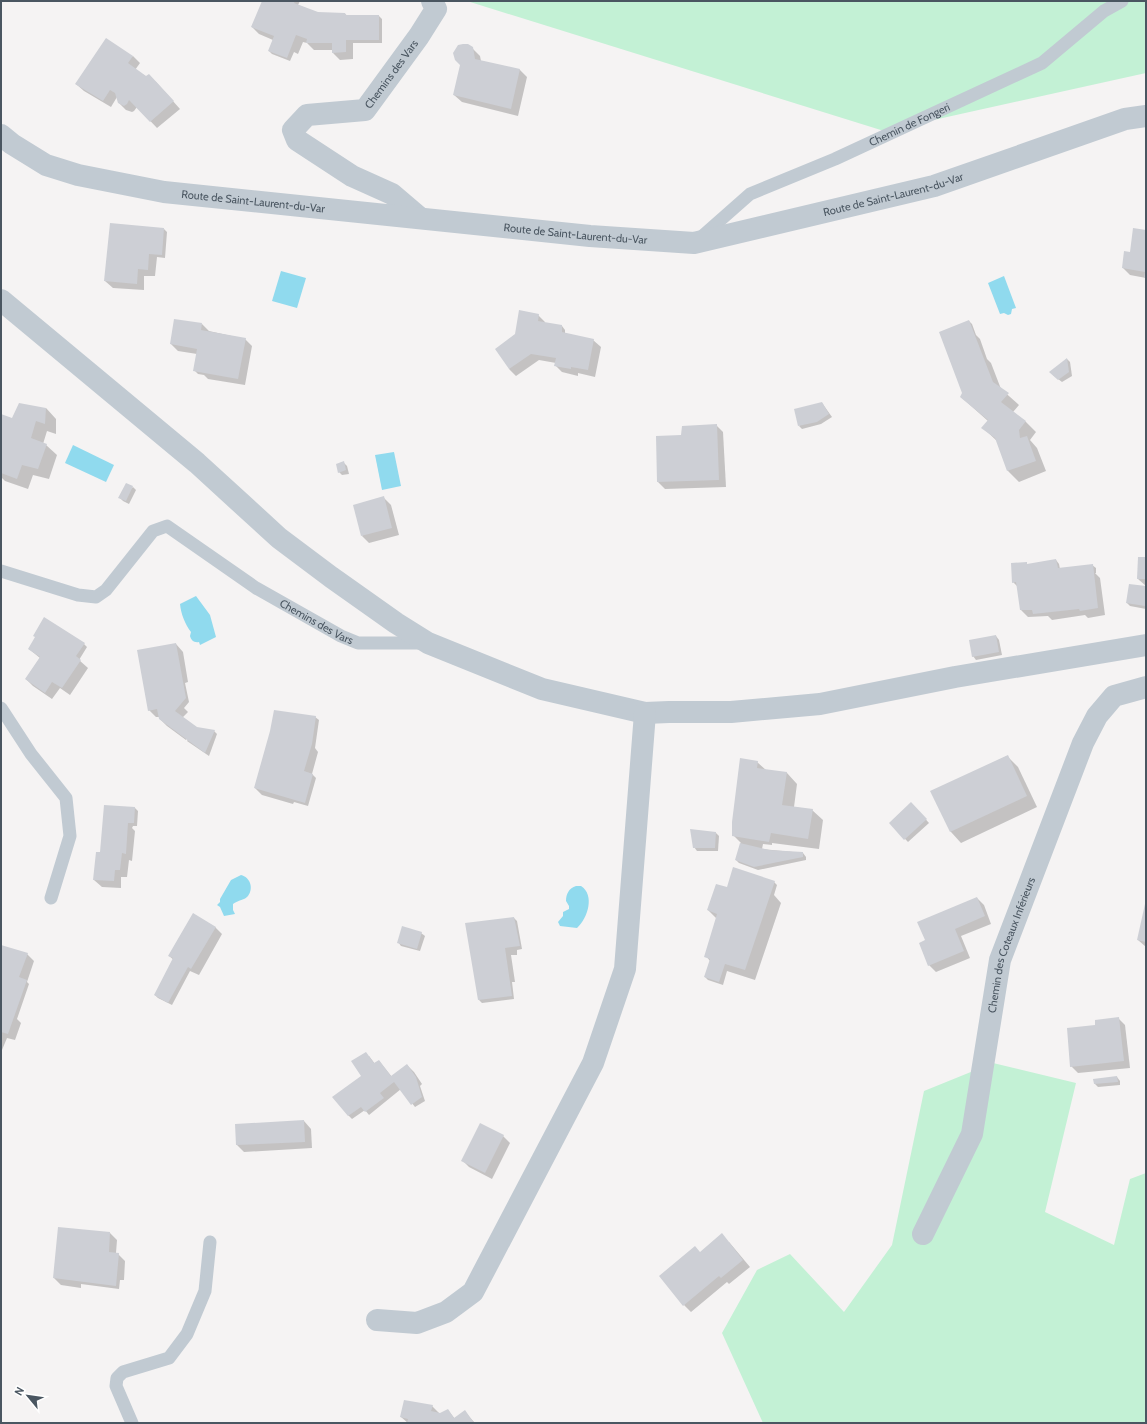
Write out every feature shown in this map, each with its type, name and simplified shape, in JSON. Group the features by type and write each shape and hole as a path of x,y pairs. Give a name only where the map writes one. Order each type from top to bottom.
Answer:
{"street":[{"name":"Chemins des Vars","path":"419,218 392,194 352,176 297,140 293,130 307,115 365,110 436,9 432,1"},
{"name":"Route de Saint-Laurent-du-Var","path":"1,135 12,144 46,165 78,175 164,192 590,236 694,243 934,186 1125,119 1146,116"},
{"path":"1,300 197,463 279,538 396,623 428,643 542,689 645,713 731,712 820,704 955,677 1146,645"},
{"name":"Chemin des Coteaux Inférieurs","path":"923,1234 972,1134 1000,960 1083,744 1097,716 1114,696 1146,687"},
{"path":"377,1320 417,1323 446,1312 473,1292 593,1063 625,969 645,713"}],"lane":[{"name":"Chemin de Fongeri","path":"694,243 750,194 835,159 1042,63 1104,11 1122,1"},
{"name":"Chemins des Vars","path":"1,570 78,596 96,597 106,590 153,531 167,526 256,588 358,644 428,643"},
{"path":"1,708 31,754 66,798 70,836 50,898"},
{"path":"132,1423 116,1386 117,1378 124,1372 169,1358 187,1334 205,1291 210,1242"}],"green space":[{"path":"467,1 1146,1 1146,73 884,131"},
{"path":"993,1063 1076,1083 1045,1212 1114,1245 1130,1179 1146,1173 1146,1423 763,1423 722,1333 757,1270 790,1254 844,1312 892,1245 924,1091"}],"water":[{"path":"281,271 306,278 297,308 272,301"},
{"path":"1004,276 1016,308 1012,309 1011,314 1008,315 1004,313 1000,314 988,283"},
{"path":"73,445 114,465 106,482 65,463"},
{"path":"394,452 401,486 382,490 375,455"},
{"path":"196,596 210,615 216,637 200,645 199,642 194,642 190,637 191,632 184,619 180,604"},
{"path":"241,875 249,880 251,886 250,893 247,897 233,904 235,914 224,916 220,907 217,905 231,880"},
{"path":"581,886 588,895 589,901 587,913 577,928 560,926 558,922 563,916 563,912 569,909 566,901 567,894 571,888"}],"building":[{"path":"262,1 295,1 294,3 318,12 345,13 346,15 379,15 379,40 346,40 346,52 332,53 332,43 306,43 307,39 296,35 287,58 268,51 274,36 251,27"},
{"path":"106,38 133,56 128,63 146,76 149,74 174,101 150,122 129,100 124,106 118,103 115,93 110,90 103,101 75,84"},
{"path":"468,44 473,47 475,59 520,69 511,109 453,95 460,65 455,60 453,53 458,45"},
{"path":"110,223 164,228 162,255 149,254 148,270 138,269 137,284 104,281"},
{"path":"1133,228 1146,230 1146,277 1144,277 1145,272 1122,268 1124,251 1130,252"},
{"path":"519,310 539,314 538,321 562,325 562,332 594,339 588,370 554,366 556,358 531,354 509,369 495,349 515,334"},
{"path":"174,319 202,323 201,330 246,338 238,379 193,371 197,349 170,344"},
{"path":"969,320 993,382 1009,393 1001,402 1026,421 1019,430 1020,438 1027,436 1036,461 1007,471 995,438 981,428 988,420 960,397 962,393 939,332"},
{"path":"1067,358 1069,372 1058,380 1049,372"},
{"path":"822,402 829,414 817,422 798,426 794,409"},
{"path":"19,403 46,408 45,424 36,421 31,438 47,444 38,469 22,465 17,479 1,473 1,414 12,418"},
{"path":"717,424 719,480 657,482 656,436 681,435 682,426"},
{"path":"344,461 346,470 338,473 336,464"},
{"path":"126,483 133,486 126,501 118,498"},
{"path":"384,496 392,528 361,536 353,505"},
{"path":"1138,557 1146,557 1146,579 1137,579"},
{"path":"1056,559 1058,568 1093,564 1098,608 1080,611 1079,609 1033,614 1032,610 1020,610 1016,582 1012,583 1011,563 1027,562 1027,564"},
{"path":"1129,584 1146,586 1145,606 1126,603"},
{"path":"44,617 85,643 76,656 81,660 62,688 52,682 45,693 25,679 40,657 28,649 35,637 33,636"},
{"path":"996,635 999,652 972,657 969,640"},
{"path":"176,643 186,698 175,711 197,727 215,730 205,753 159,719 157,709 148,711 137,650"},
{"path":"274,710 316,716 312,744 304,771 313,774 305,803 254,788 270,731"},
{"path":"1008,755 1027,796 950,832 930,791"},
{"path":"740,758 758,761 757,768 787,772 782,805 813,809 808,839 771,833 769,842 732,836 732,822"},
{"path":"911,802 927,819 904,840 889,823"},
{"path":"104,805 135,807 134,823 128,823 126,854 122,853 120,870 115,870 114,881 93,880 96,852 100,852"},
{"path":"690,829 716,832 715,848 693,848"},
{"path":"740,843 769,850 803,852 803,857 754,867 735,860"},
{"path":"733,867 775,881 745,970 725,964 719,982 704,977 710,959 704,957 717,914 707,910 716,884 727,887"},
{"path":"977,897 985,916 955,929 964,951 928,966 919,943 925,940 917,922"},
{"path":"1146,904 1146,942 1137,940"},
{"path":"193,913 216,927 191,969 188,967 168,1003 154,995 173,958 168,956"},
{"path":"514,917 520,946 505,948 512,996 478,1000 465,923"},
{"path":"402,926 422,932 417,949 397,943"},
{"path":"1,945 28,953 19,977 27,980 8,1034 1,1032"},
{"path":"1119,1017 1124,1061 1070,1067 1067,1028 1095,1025 1095,1020"},
{"path":"366,1052 374,1063 379,1060 391,1076 407,1064 416,1077 422,1097 411,1105 394,1082 380,1093 384,1098 365,1112 361,1107 348,1116 332,1097 361,1076 351,1061"},
{"path":"1117,1076 1118,1082 1094,1084 1093,1079"},
{"path":"304,1120 305,1142 236,1145 235,1124"},
{"path":"480,1123 504,1135 485,1173 461,1161"},
{"path":"58,1227 110,1232 109,1252 119,1253 116,1286 53,1278"},
{"path":"722,1233 743,1260 721,1278 719,1276 683,1306 659,1276 695,1246 700,1252"},
{"path":"404,1400 433,1405 431,1411 440,1413 448,1409 454,1418 465,1410 474,1423 407,1423 408,1419 400,1417"}]}
